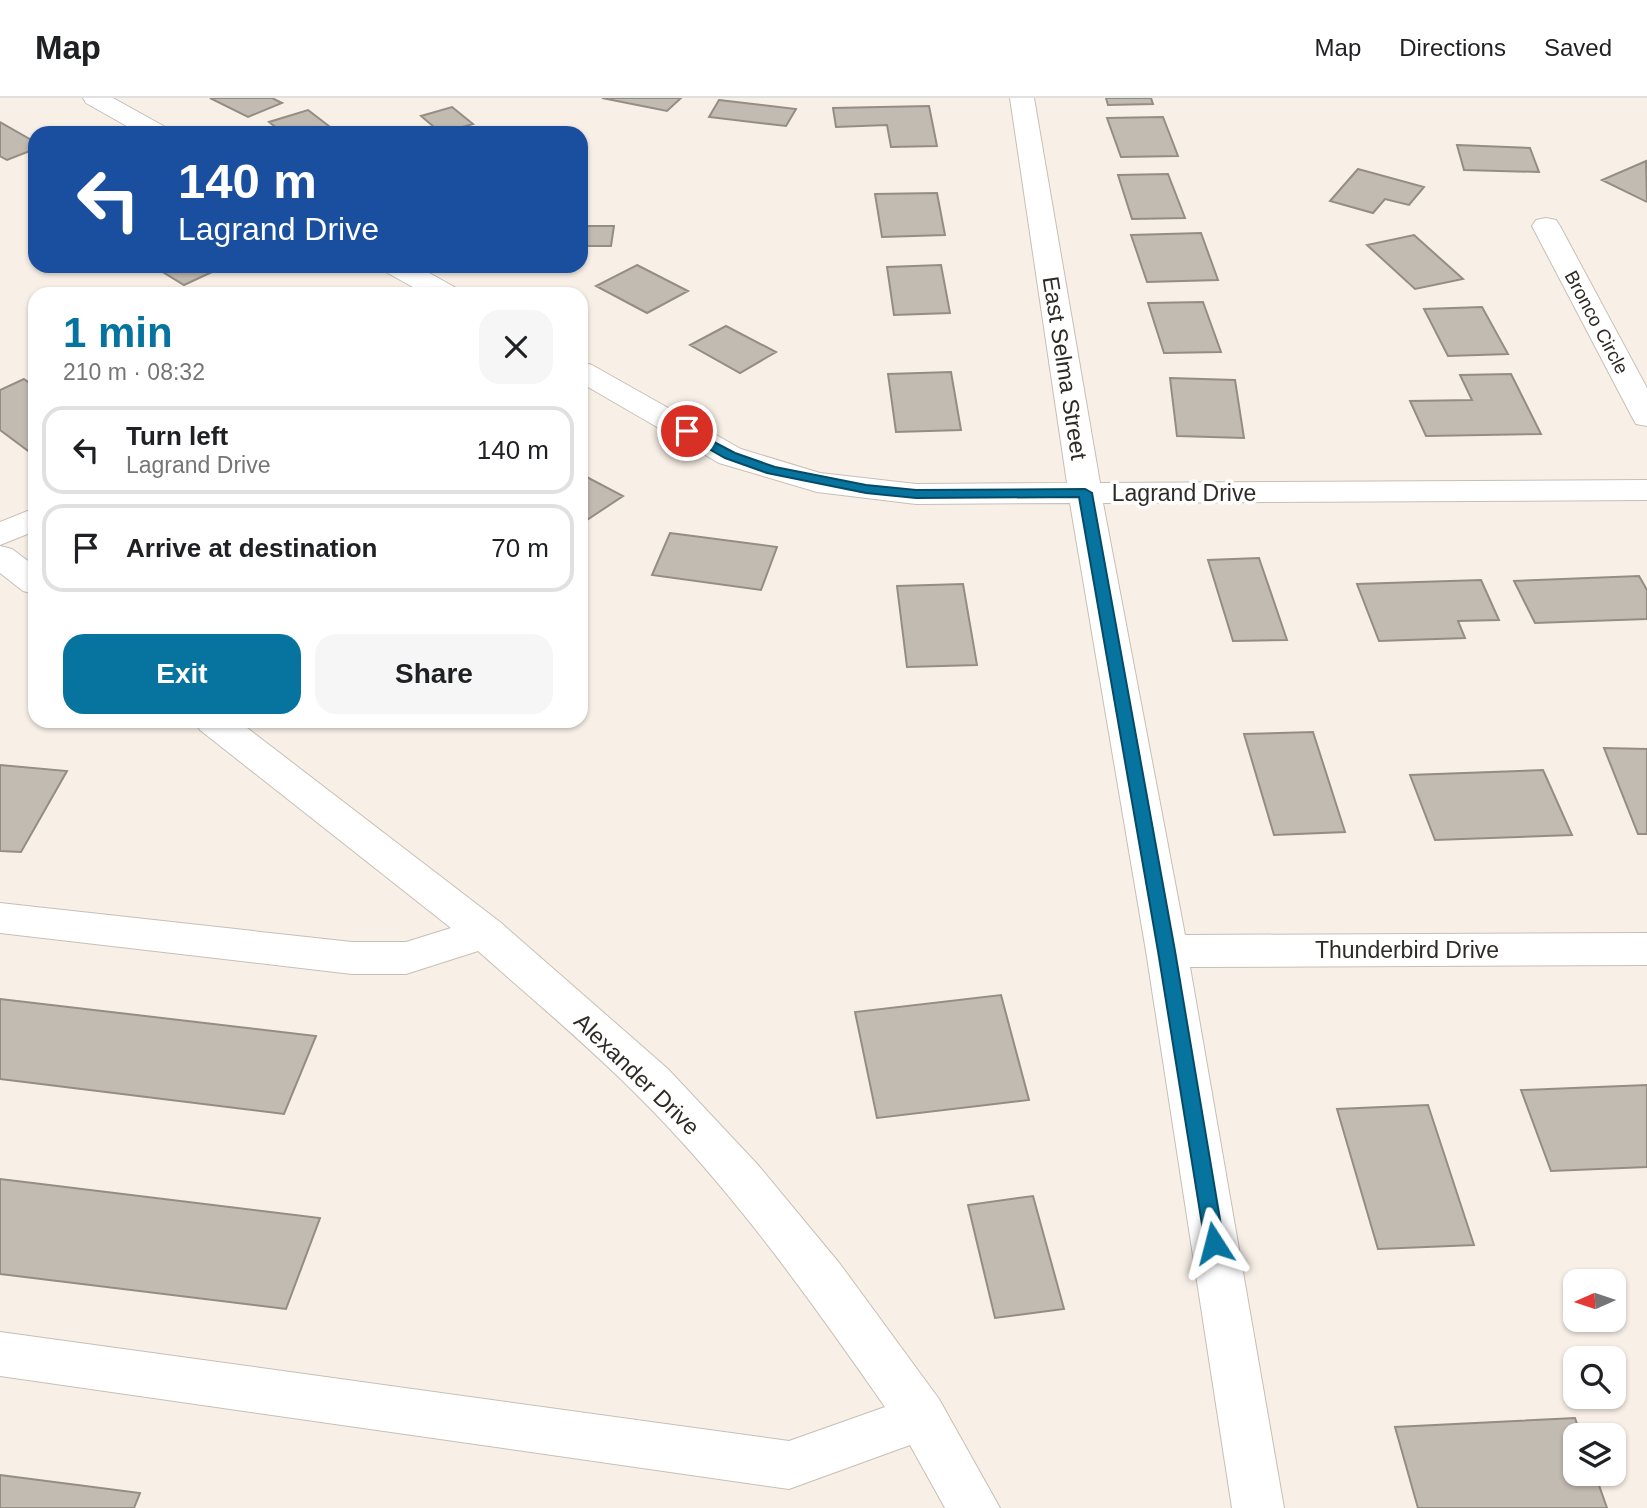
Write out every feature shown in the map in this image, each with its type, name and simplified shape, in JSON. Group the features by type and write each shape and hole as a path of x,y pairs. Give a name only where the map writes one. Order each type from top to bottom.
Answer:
{"street":[{"path":"95,98 145,126"},
{"name":"East Selma Street","path":"1022,98 1085,493 1167,951 1258,1508"},
{"name":"Bronco Circle","path":"1546,226 1647,417"},
{"path":"408,273 434,287"},
{"name":"Lagrand Drive","path":"588,375 730,456 817,482 916,494 1647,490"},
{"path":"0,535 28,521"},
{"path":"0,556 28,578"},
{"name":"Alexander Drive","path":"222,728 485,933 652,1082 742,1179 824,1279 921,1416 974,1508"},
{"path":"0,918 352,958 406,958 485,933"},
{"name":"Thunderbird Drive","path":"1167,951 1647,949"},
{"path":"0,1354 789,1465 863,1440 921,1416"}],"building":[{"path":"210,98 272,98 282,103 248,117"},
{"path":"602,98 681,98 667,111"},
{"path":"1106,98 1151,98 1153,104 1108,105"},
{"path":"719,100 796,109 786,126 709,117"},
{"path":"929,106 937,146 891,147 887,125 836,127 833,108"},
{"path":"452,107 473,124 433,126 421,116"},
{"path":"308,110 329,126 274,126 269,122"},
{"path":"1163,117 1178,156 1121,157 1107,118"},
{"path":"0,122 28,138 28,152 7,160 0,156"},
{"path":"1457,145 1530,148 1539,172 1464,170"},
{"path":"1646,161 1647,202 1602,180"},
{"path":"1358,169 1424,187 1409,205 1385,199 1373,213 1330,201"},
{"path":"1168,174 1185,218 1132,219 1118,175"},
{"path":"937,193 945,235 882,237 875,194"},
{"path":"588,226 614,226 611,246 588,246"},
{"path":"1201,233 1218,280 1147,282 1131,235"},
{"path":"1414,235 1463,279 1415,289 1367,245"},
{"path":"637,265 688,291 647,313 596,286"},
{"path":"941,265 950,313 894,315 887,267"},
{"path":"164,273 210,273 184,285"},
{"path":"1203,302 1221,352 1164,353 1148,303"},
{"path":"1482,307 1508,354 1448,356 1424,309"},
{"path":"726,326 776,352 740,373 690,345"},
{"path":"951,372 961,430 896,432 888,374"},
{"path":"1511,374 1541,434 1426,436 1410,401 1472,400 1460,375"},
{"path":"1170,378 1235,380 1244,438 1177,436"},
{"path":"24,379 28,382 28,451 0,430 0,390"},
{"path":"588,478 623,496 588,519"},
{"path":"670,533 777,547 761,590 652,575"},
{"path":"1259,558 1287,640 1233,641 1208,560"},
{"path":"1639,576 1647,590 1647,619 1535,623 1514,581"},
{"path":"1481,580 1499,620 1458,621 1465,638 1379,641 1357,584"},
{"path":"963,584 977,665 907,667 897,586"},
{"path":"1313,732 1345,832 1274,835 1244,734"},
{"path":"1604,748 1647,749 1647,834 1638,834"},
{"path":"0,765 67,771 21,852 0,851"},
{"path":"1543,770 1572,835 1435,840 1410,775"},
{"path":"1001,995 1029,1100 877,1118 855,1012"},
{"path":"0,999 316,1036 284,1114 0,1079"},
{"path":"1647,1085 1647,1167 1551,1171 1521,1090"},
{"path":"1428,1105 1474,1245 1378,1249 1337,1109"},
{"path":"0,1179 320,1218 286,1309 0,1274"},
{"path":"1033,1196 1064,1309 995,1318 968,1205"},
{"path":"1575,1418 1577,1423 1563,1423 1563,1486 1599,1486 1607,1508 1418,1508 1395,1427"},
{"path":"0,1475 140,1493 134,1508 0,1508"}],"route":[{"path":"687,431 730,456 817,482 916,494 1085,493 1167,951 1214,1243"}]}
